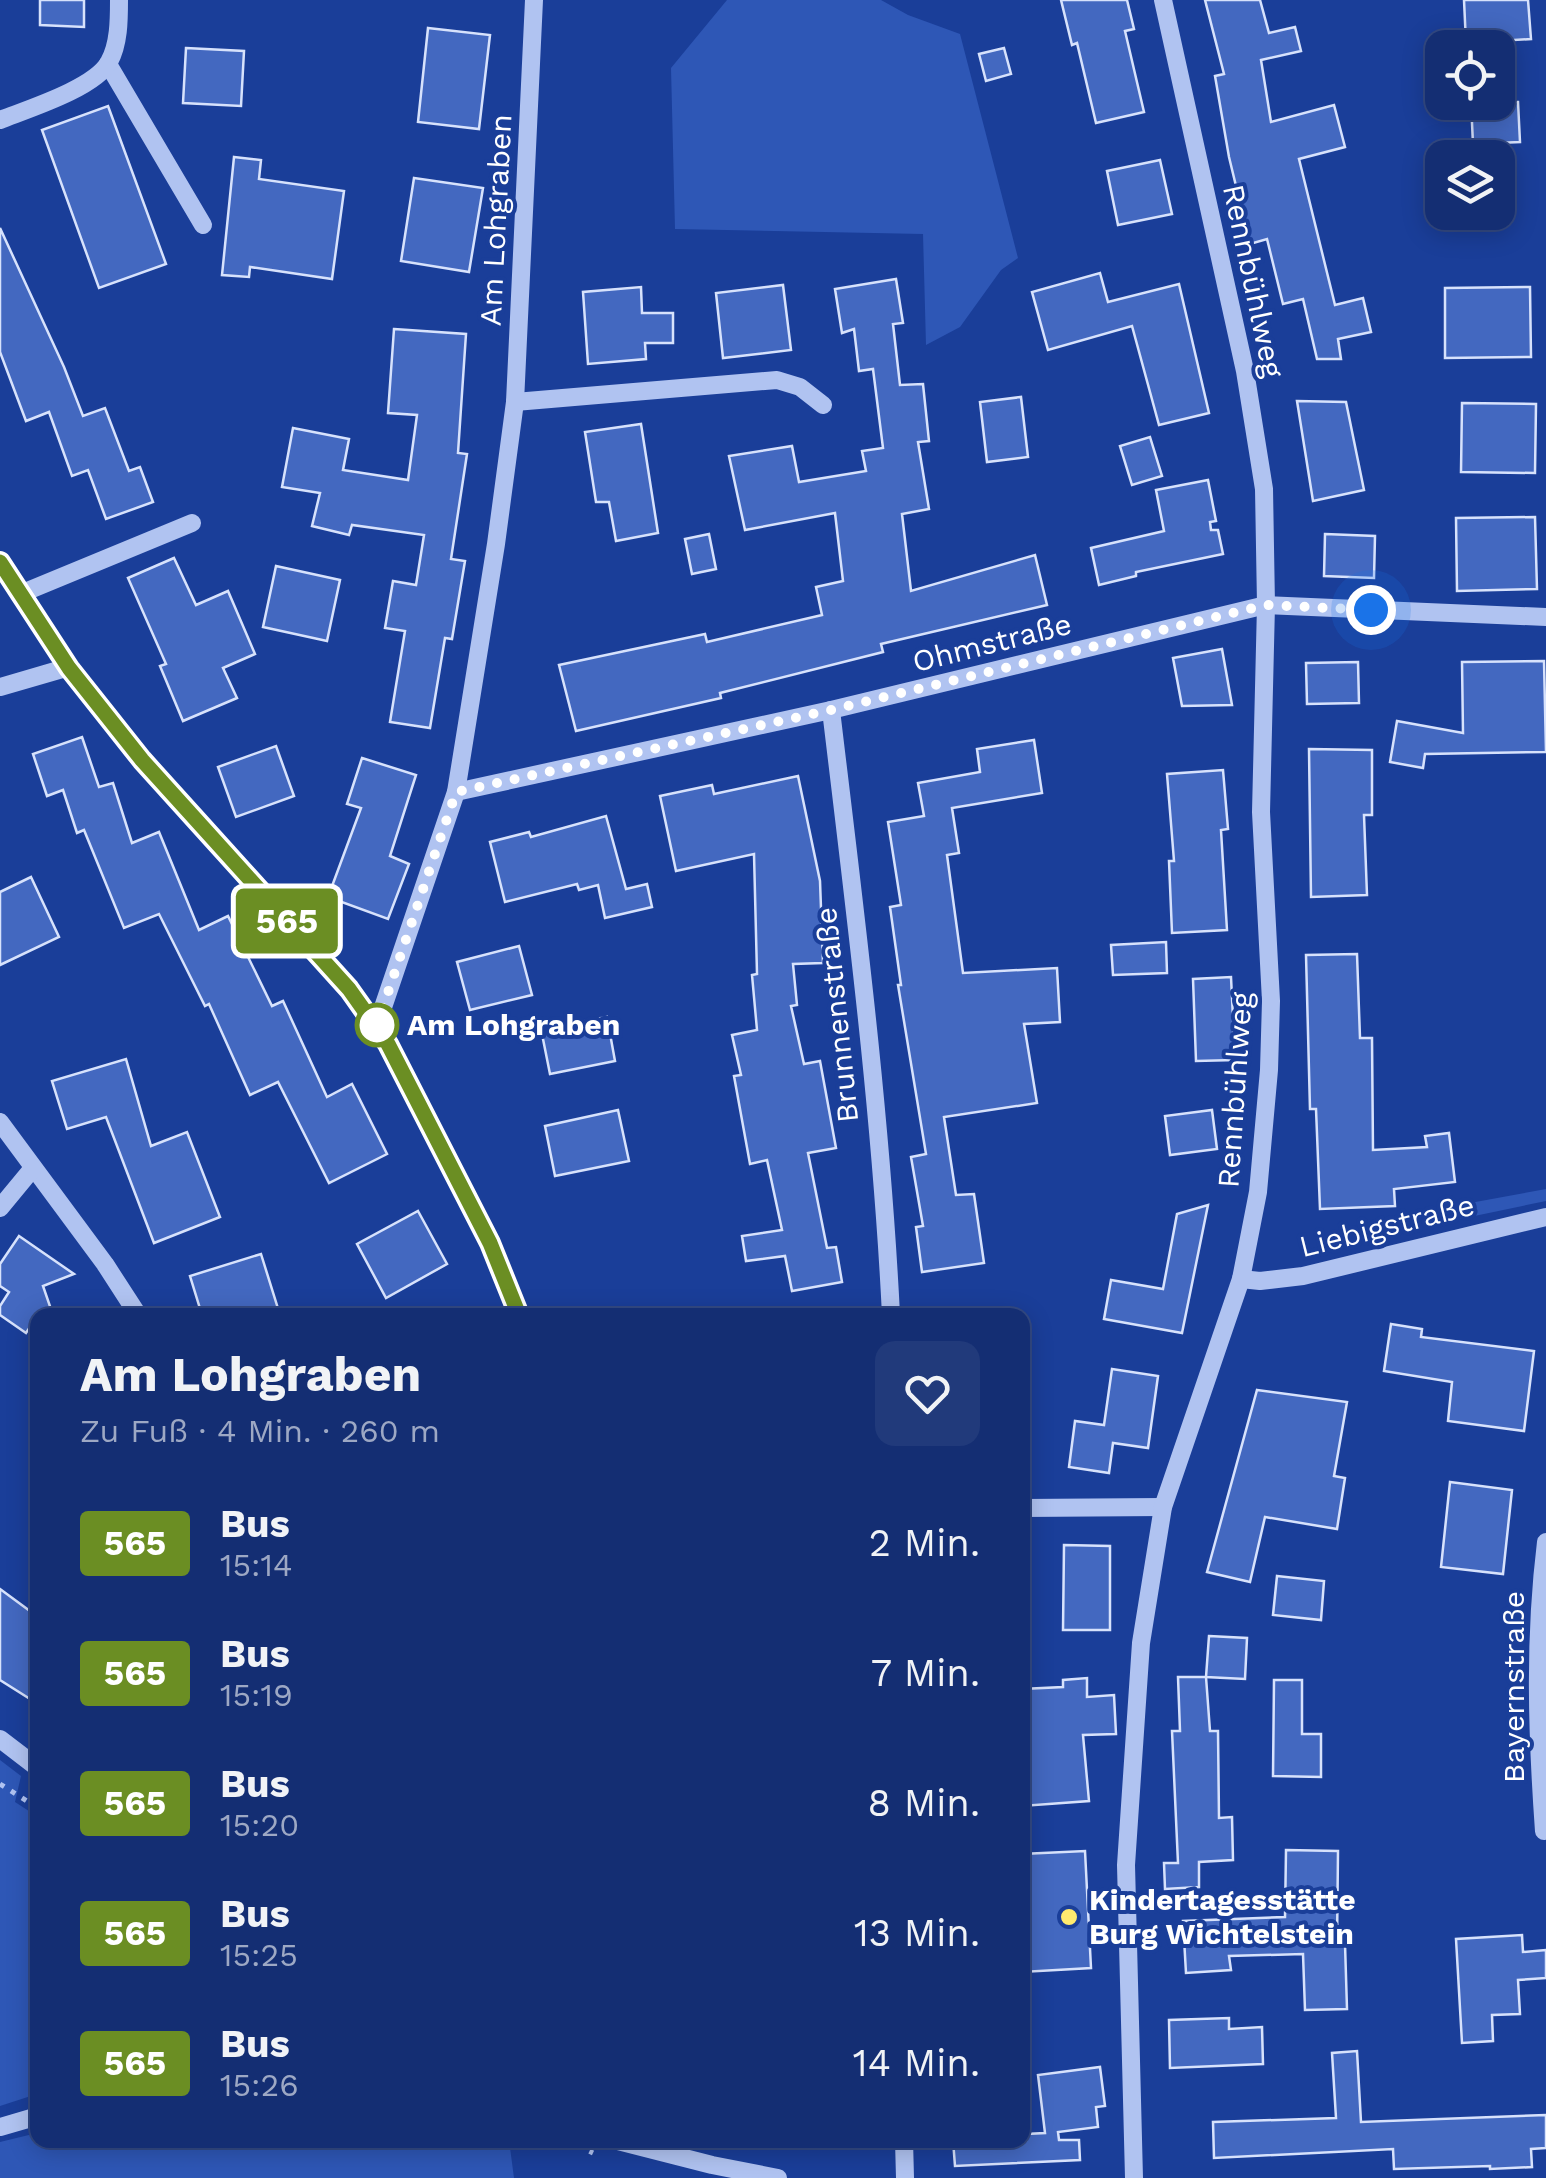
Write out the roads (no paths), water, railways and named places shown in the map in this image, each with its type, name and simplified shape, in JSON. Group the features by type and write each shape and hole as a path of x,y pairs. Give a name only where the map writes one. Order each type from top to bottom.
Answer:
{"street":[{"path":"0,120 87,82 108,64 117,38 119,0"},
{"name":"Am Lohgraben","path":"378,1026 456,792 515,402 534,0"},
{"name":"Rennbühlweg","path":"1134,2178 1126,1865 1141,1643 1163,1507 1241,1279 1258,1192 1271,1000 1261,812 1266,605 1264,489 1256,432 1163,0"},
{"path":"108,64 203,225"},
{"path":"515,402 776,380 800,387 823,405"},
{"path":"20,594 192,523"},
{"path":"0,562 69,668 142,760 336,974 378,1026 490,1243 516,1308"},
{"name":"Ohmstraße","path":"456,792 831,710 1266,605 1546,616"},
{"path":"0,687 69,668"},
{"name":"Brunnenstraße","path":"831,710 886,1214 890,1308"},
{"path":"0,1122 106,1264 134,1308"},
{"path":"0,1208 34,1168"},
{"name":"Liebigstraße","path":"1241,1279 1303,1276 1546,1217"},
{"path":"1030,1508 1163,1507"},
{"name":"Bayernstraße","path":"1544,1831 1536,1667 1538,1604 1546,1542"},
{"path":"0,1740 30,1762"},
{"path":"0,2127 30,2118"},
{"path":"645,2148 778,2178"},
{"path":"904,2148 906,2178"}],"place":[{"name":"Am Lohgraben","path":"377,1025"},
{"name":"Kindertagesstätte Burg Wichtelstein","path":"1069,1917"}]}
